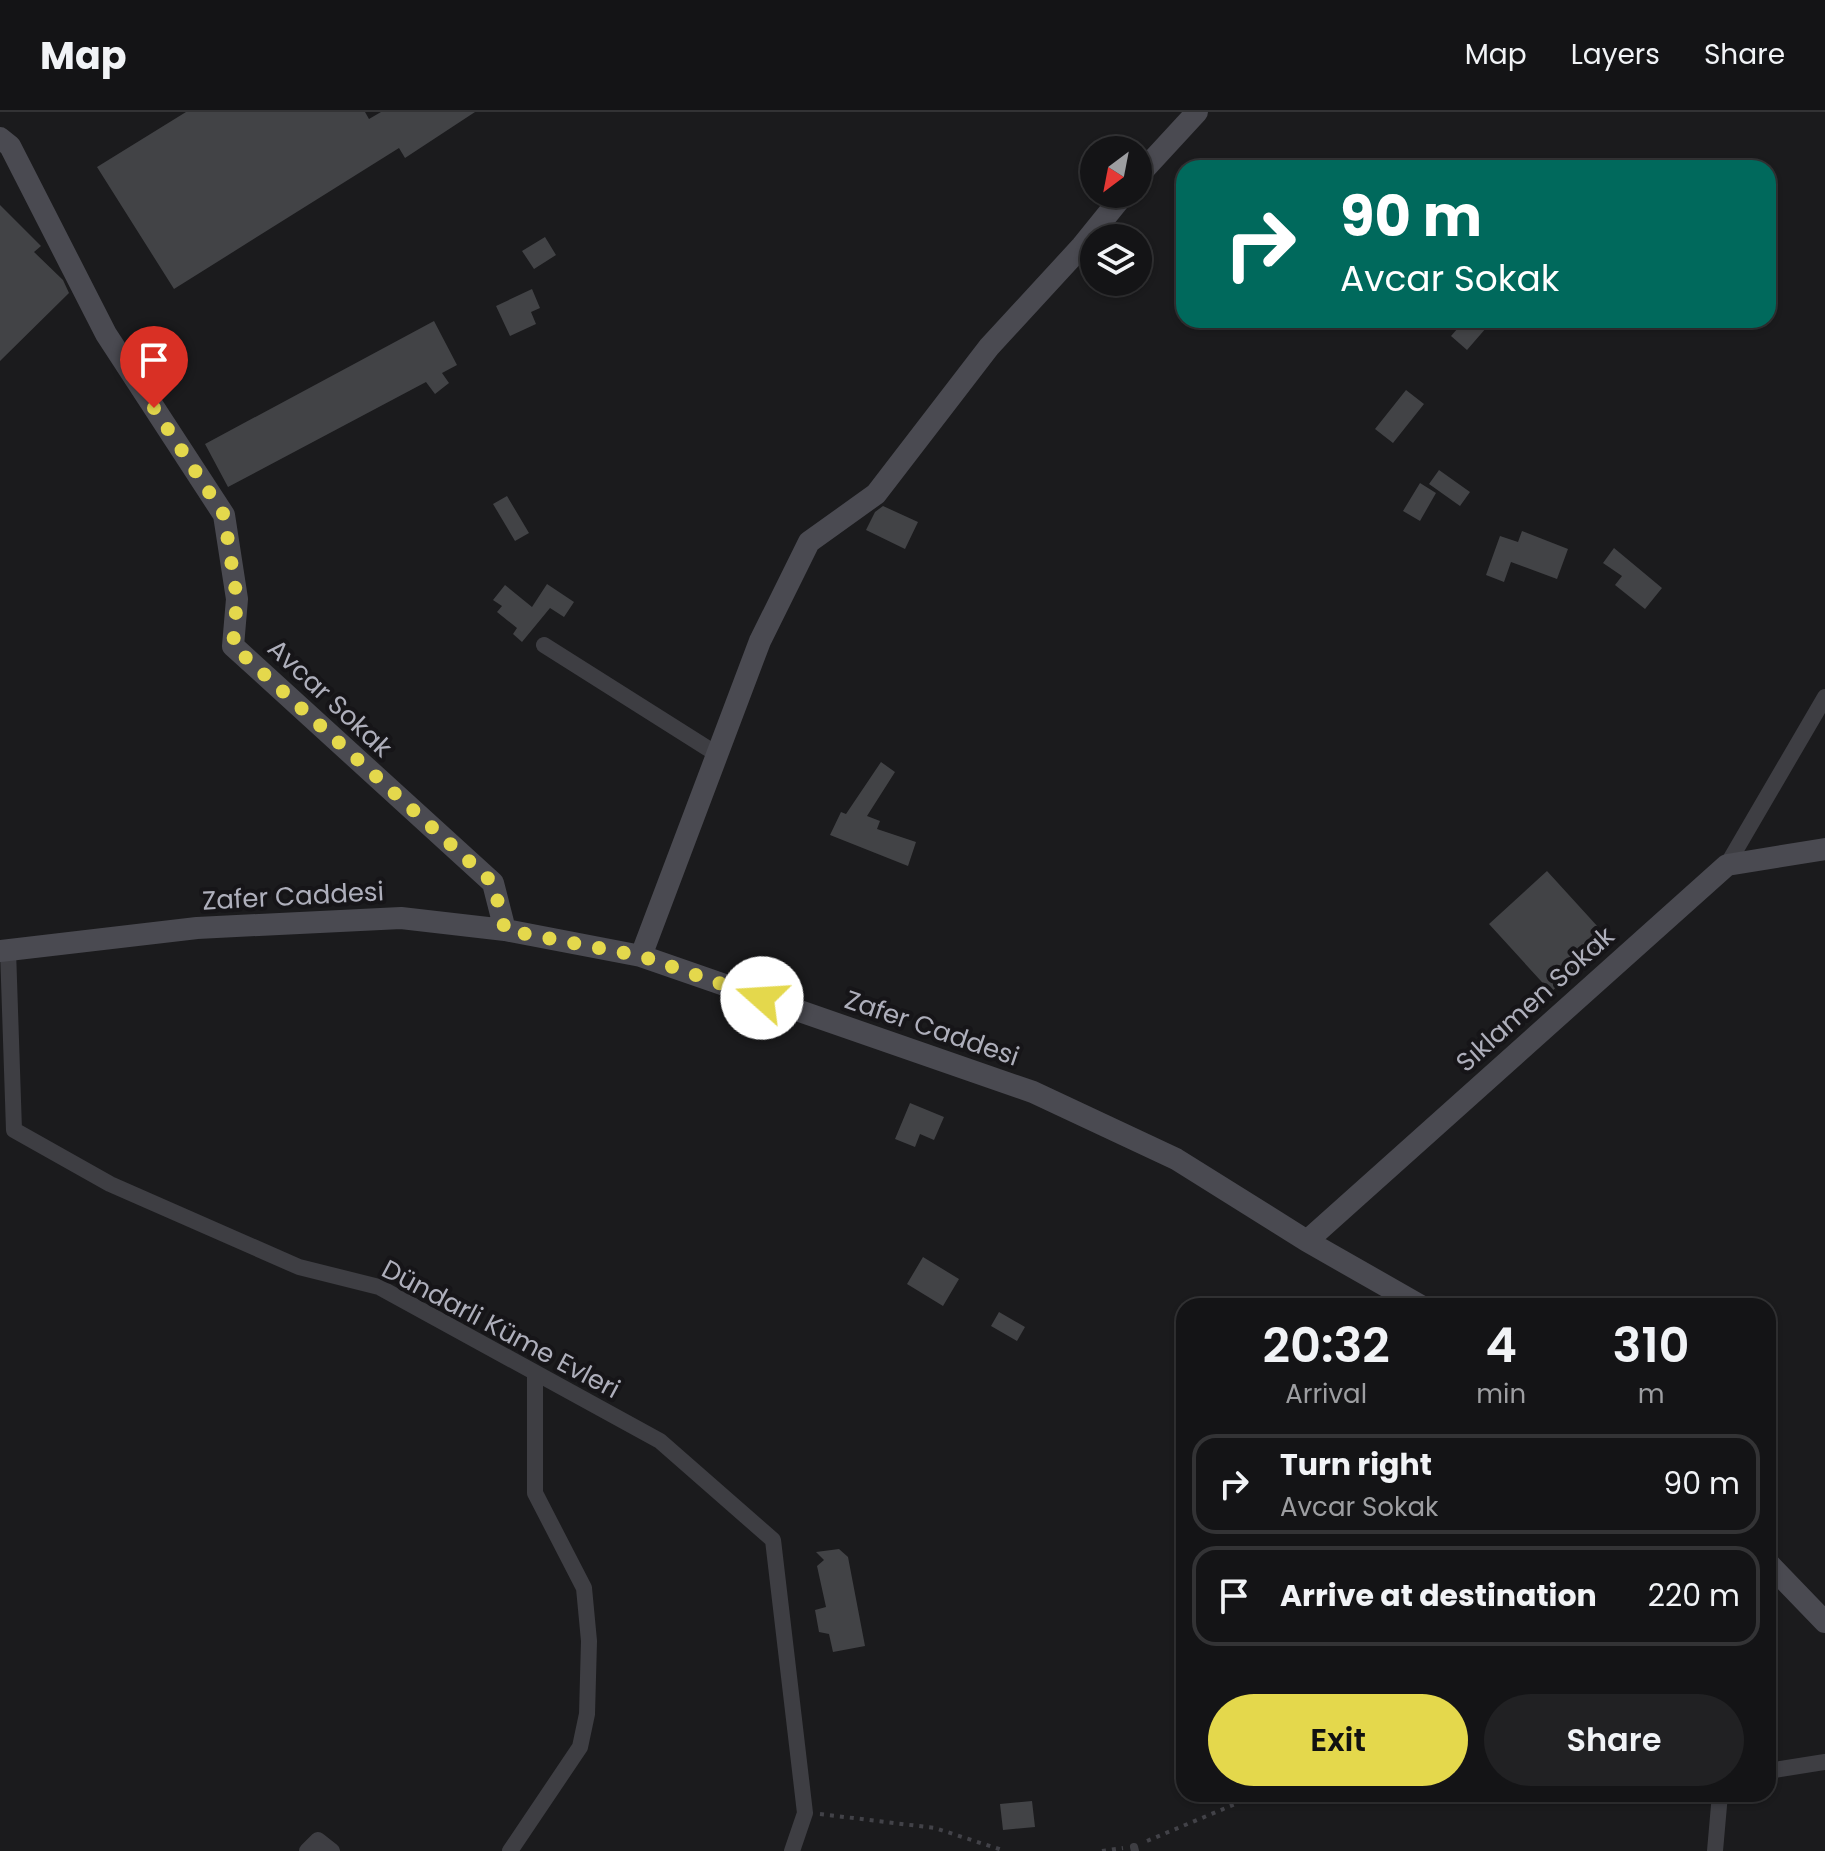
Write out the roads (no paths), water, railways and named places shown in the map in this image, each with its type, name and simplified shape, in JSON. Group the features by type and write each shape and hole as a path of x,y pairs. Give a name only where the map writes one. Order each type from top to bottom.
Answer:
{"street":[{"path":"1152,161 1197,112"},
{"name":"Avcar Sokak","path":"0,138 10,146 106,334 224,515 237,599 233,646 493,883 505,930"},
{"path":"641,956 715,753 760,641 809,542 876,494 989,347 1113,208"},
{"path":"544,645 715,753"},
{"path":"1727,865 1825,697"},
{"path":"1727,865 1825,849"},
{"name":"Sıklamen Sokak","path":"1307,1241 1727,865"},
{"name":"Zafer Caddesi","path":"4,951 197,928 385,919 505,930 641,956 1033,1092 1176,1159 1307,1241 1407,1298"},
{"name":"Dündarli Küme Evleri","path":"4,951 14,1130 110,1184 299,1267 379,1287 660,1441 773,1540 805,1813 792,1851"},
{"path":"510,1851 580,1747 587,1714 589,1641 584,1588 535,1493 535,1374"},
{"path":"1776,1571 1825,1622"},
{"path":"1776,1770 1825,1762"},
{"path":"1715,1851 1719,1802"},
{"path":"307,1851 318,1840 332,1851"}]}
